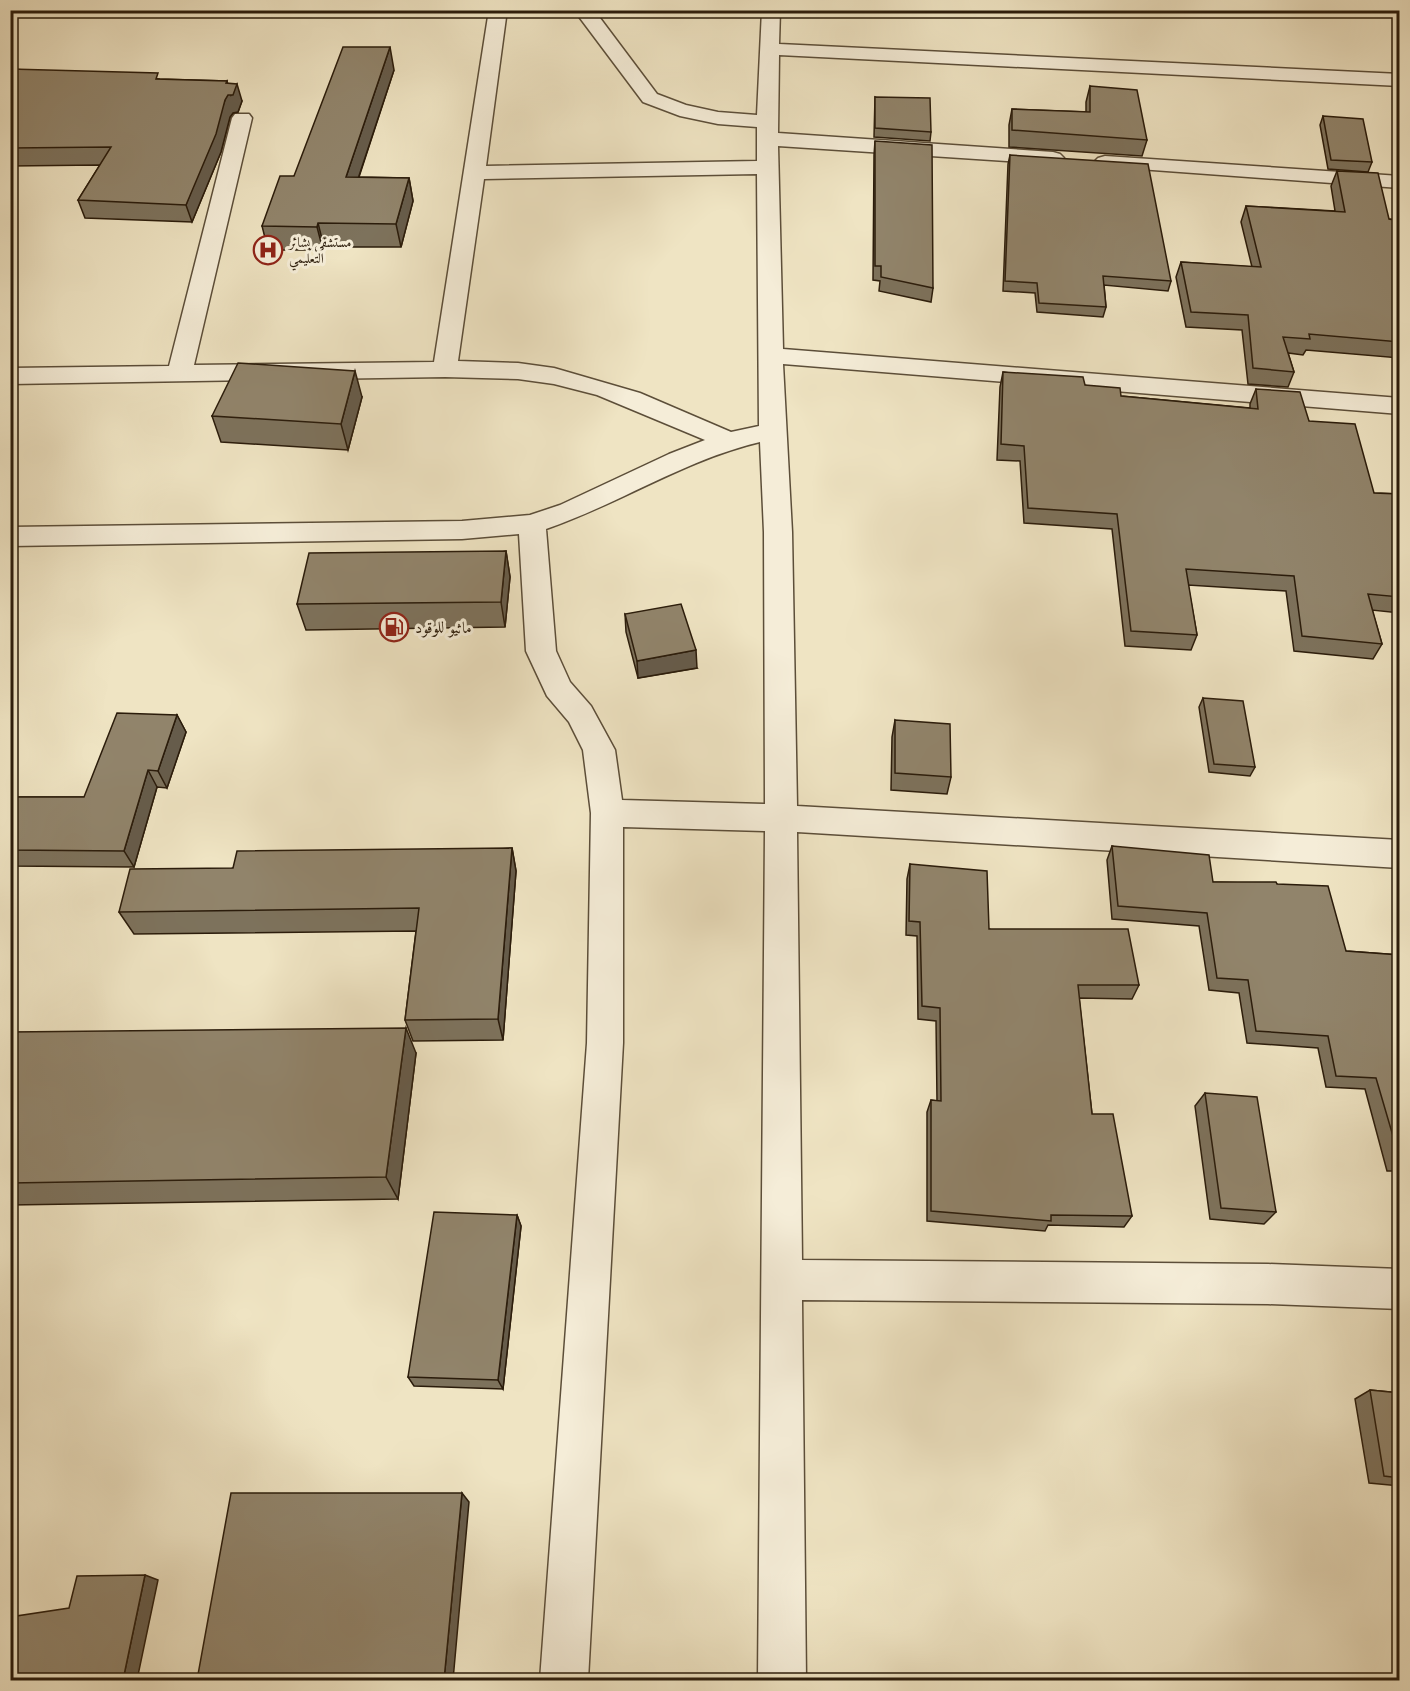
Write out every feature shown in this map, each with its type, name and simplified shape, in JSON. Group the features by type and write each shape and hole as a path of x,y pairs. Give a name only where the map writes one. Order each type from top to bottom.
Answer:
{"street":[{"path":"445,369 498,10"},
{"path":"583,10 650,98 680,110 718,118 768,142"},
{"path":"771,10 768,142 772,431 778,532 781,818 782,1680"},
{"path":"769,48 1400,80"},
{"path":"180,372 242,117"},
{"path":"474,173 768,142 1084,160 1400,182"},
{"path":"772,356 1400,406"},
{"path":"10,376 180,372 502,370 560,379 660,409 729,441"},
{"path":"10,537 451,530 532,524 570,511 678,460 729,441 772,431"},
{"path":"532,524 541,651 558,688 580,714 599,750 607,813 604,1043 564,1680"},
{"path":"607,813 781,818 1400,854"},
{"path":"781,1280 1268,1284 1400,1289"}],"building":[{"path":"343,47 390,47 346,177 409,178 396,224 318,223 317,227 262,226 280,176 294,176"},
{"path":"10,69 158,73 156,79 227,81 226,83 237,84 233,95 228,95 225,100 216,134 186,205 78,200 111,147 10,148"},
{"path":"1090,86 1137,90 1147,140 1012,130 1012,109 1090,112"},
{"path":"875,97 930,98 931,132 875,128"},
{"path":"1323,116 1363,119 1372,162 1331,160"},
{"path":"875,141 932,145 933,288 881,277 881,266 875,266"},
{"path":"1010,155 1148,164 1171,281 1103,276 1106,307 1039,303 1037,283 1005,281"},
{"path":"1337,171 1378,173 1389,219 1400,221 1400,342 1309,334 1310,339 1283,337 1294,372 1253,368 1248,315 1191,312 1181,262 1261,267 1246,206 1345,212"},
{"path":"238,363 355,371 341,424 212,416"},
{"path":"1003,372 1083,377 1085,385 1120,388 1121,396 1258,409 1256,389 1300,392 1309,421 1355,424 1374,493 1400,494 1400,597 1368,594 1382,644 1302,636 1294,576 1186,569 1197,635 1131,631 1117,514 1028,508 1024,446 1001,444"},
{"path":"506,551 501,602 297,604 309,553"},
{"path":"681,604 696,650 637,661 625,614"},
{"path":"1203,698 1243,701 1255,767 1214,764"},
{"path":"117,713 177,715 158,771 148,770 124,851 10,850 10,797 84,797"},
{"path":"895,720 950,724 951,777 895,773"},
{"path":"1112,846 1209,855 1213,882 1276,882 1277,884 1328,886 1346,951 1400,955 1400,1160 1376,1078 1336,1076 1328,1036 1256,1031 1248,980 1217,978 1207,913 1118,906"},
{"path":"512,848 498,1019 405,1020 419,908 119,912 130,869 233,868 237,851"},
{"path":"910,864 987,871 989,929 1128,929 1139,985 1078,985 1092,1114 1113,1114 1132,1216 1051,1215 1051,1221 931,1211 931,1100 941,1101 940,1008 922,1006 920,922 909,921"},
{"path":"406,1028 386,1177 10,1183 10,1032"},
{"path":"1205,1093 1257,1097 1276,1212 1221,1208"},
{"path":"434,1212 517,1215 498,1380 408,1377"},
{"path":"1370,1390 1400,1393 1400,1478 1384,1476"},
{"path":"231,1493 462,1493 444,1680 197,1680"},
{"path":"145,1575 123,1680 10,1680 10,1617 69,1608 77,1576"}],"place":[{"name":"مستشفى بشائر التعليمي","path":"268,250"},
{"name":"ماثيو للوقود","path":"394,627"}]}
